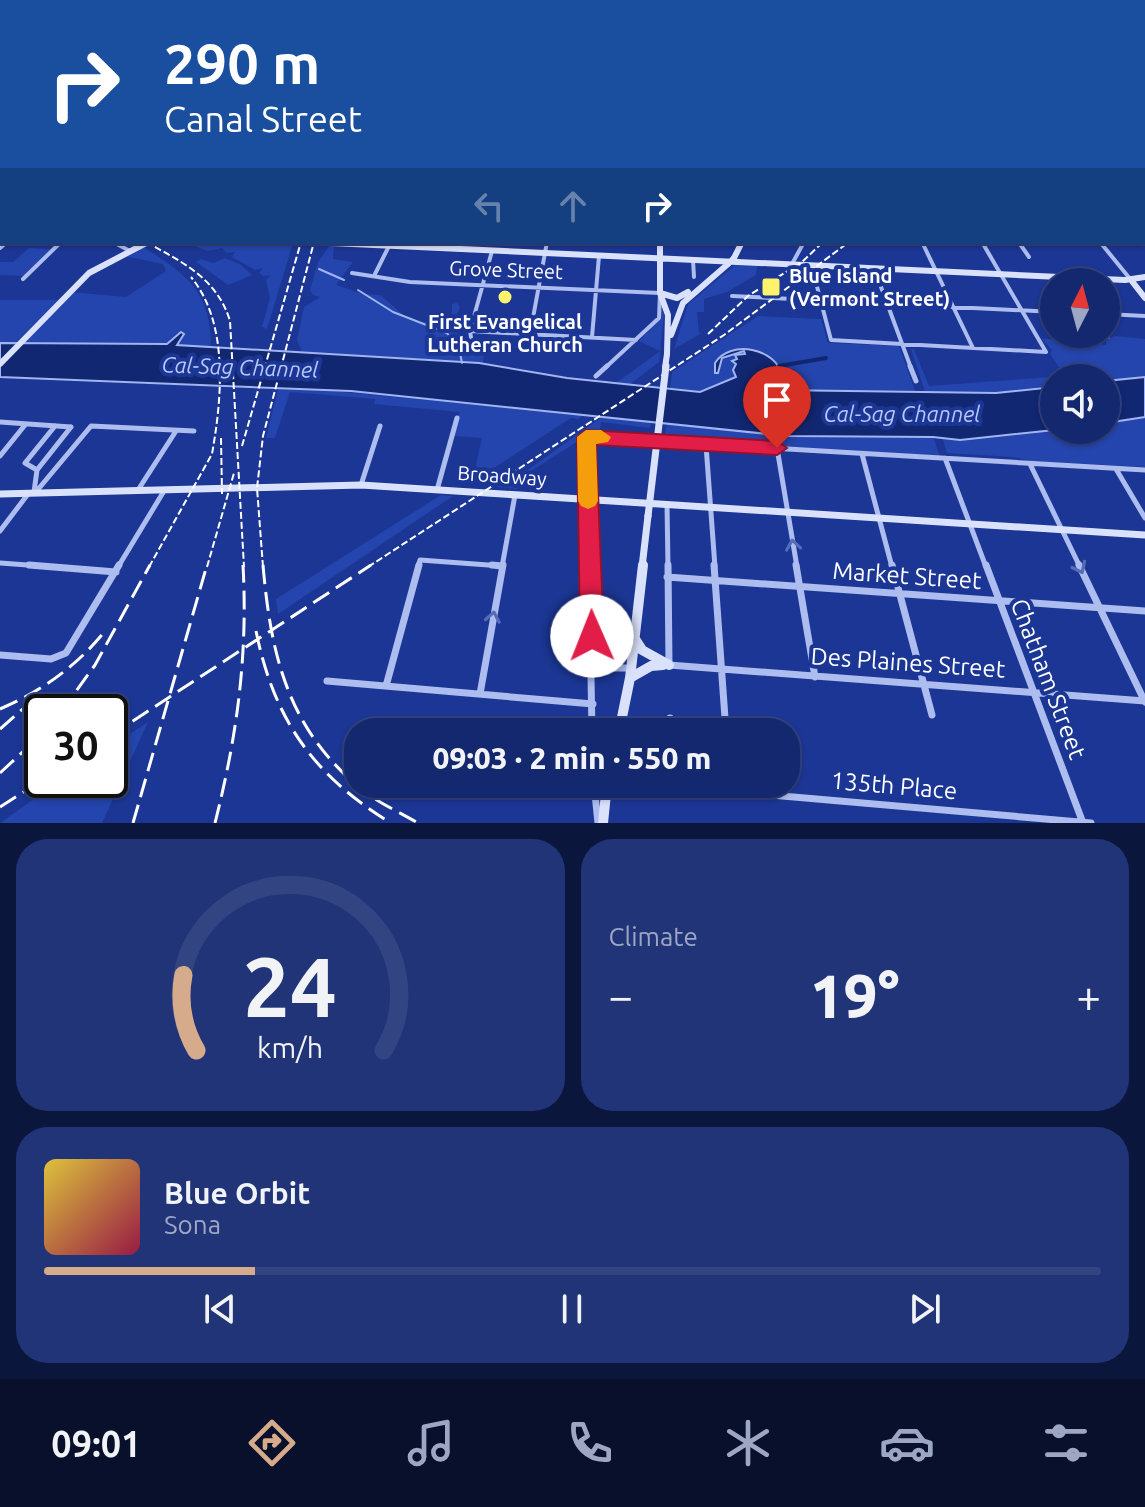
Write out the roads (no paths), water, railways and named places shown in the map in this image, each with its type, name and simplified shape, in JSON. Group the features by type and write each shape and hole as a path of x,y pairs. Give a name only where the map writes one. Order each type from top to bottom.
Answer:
{"street":[{"path":"23,279 59,244"},
{"path":"117,244 130,251"},
{"path":"0,364 81,279 144,244"},
{"path":"349,244 445,245 492,251 1040,278"},
{"path":"530,334 547,244"},
{"path":"596,376 659,318 660,244"},
{"path":"622,718 631,673 669,341 683,303 734,258 741,244"},
{"path":"792,264 803,244"},
{"path":"923,244 973,348"},
{"path":"814,275 831,340 1046,352 983,244"},
{"path":"1019,244 1029,257"},
{"path":"1102,244 1145,298"},
{"path":"375,274 389,246"},
{"path":"473,350 470,331 492,251"},
{"path":"592,337 599,256"},
{"path":"693,260 694,277"},
{"path":"874,268 916,381"},
{"name":"Grove Street","path":"352,273 375,274 401,281 660,293"},
{"path":"1120,280 1145,277"},
{"path":"660,293 667,297 680,297 710,278"},
{"path":"660,293 668,310 669,341"},
{"path":"732,296 1040,311"},
{"path":"1120,315 1145,316"},
{"path":"470,331 637,340"},
{"path":"437,490 457,418"},
{"path":"1,423 71,427 37,470 31,493"},
{"path":"0,456 26,424"},
{"path":"37,470 25,463 55,426"},
{"path":"0,531 91,426 194,431"},
{"path":"361,485 380,426"},
{"path":"137,492 177,430"},
{"path":"592,718 586,437 1145,470"},
{"path":"706,445 725,718"},
{"path":"777,448 815,677"},
{"path":"862,453 932,715"},
{"name":"Chatham Street","path":"945,458 1083,823"},
{"path":"1029,463 1145,701"},
{"path":"1115,468 1145,518"},
{"name":"Broadway","path":"0,494 361,485 1145,535"},
{"path":"0,655 62,657 164,491"},
{"path":"480,694 515,495"},
{"path":"667,503 669,665"},
{"path":"386,686 420,560 502,566"},
{"path":"0,563 116,572"},
{"name":"Market Street","path":"667,577 1145,611"},
{"path":"635,639 648,655 669,665"},
{"path":"592,668 631,673 654,665 669,665"},
{"name":"Des Plaines Street","path":"669,665 1145,701"},
{"path":"327,681 593,704"},
{"name":"135th Place","path":"800,795 1091,823"},
{"path":"596,798 600,823"},
{"path":"600,823 604,798"}],"water":[{"name":"Cal-Sag Channel","path":"181,332 184,334 177,345 479,363 567,378 700,392 736,377 733,370 736,364 732,361 737,359 735,355 745,354 744,351 722,358 718,373 715,373 715,363 722,356 741,349 752,350 763,353 778,366 782,376 775,390 996,393 1040,388 1040,431 960,440 787,436 351,391 0,377 0,343 167,344"},
{"path":"1145,377 1145,417 1120,421 1120,380"}],"waterway":[{"path":"319,269 344,280"},
{"path":"358,290 393,312 447,333 459,348 462,363"},
{"path":"779,366 826,358"}],"railway":[{"path":"150,244 185,264 207,282 224,306 230,321 244,567"},
{"path":"242,446 300,244"},
{"path":"263,567 257,488 263,436 313,244"},
{"path":"708,334 748,296 802,262 821,244"},
{"path":"368,567 724,335 846,244"},
{"path":"149,567 212,454 216,432 220,386 217,338 212,316 191,277"},
{"path":"221,438 222,494"},
{"path":"207,567 234,473"},
{"path":"74,694 95,665 150,565"},
{"path":"169,697 207,565"},
{"path":"243,565 243,649"},
{"path":"263,565 272,630"},
{"path":"272,630 371,565"},
{"path":"258,639 272,630"},
{"path":"272,630 288,691 318,744 339,769 365,792 418,823"},
{"path":"0,709 58,676 105,631"},
{"path":"256,631 258,639"},
{"path":"243,649 258,639"},
{"path":"258,639 274,692 301,743 340,786 391,823"},
{"path":"169,697 243,649"},
{"path":"215,823 229,759 243,649"},
{"path":"128,724 169,697"},
{"path":"133,823 169,697"},
{"path":"0,729 24,708"},
{"path":"0,773 24,751"},
{"path":"0,807 24,792"}],"place":[{"name":"Blue Island (Vermont Street)","path":"771,287"},
{"name":"First Evangelical Lutheran Church","path":"505,297"}]}
